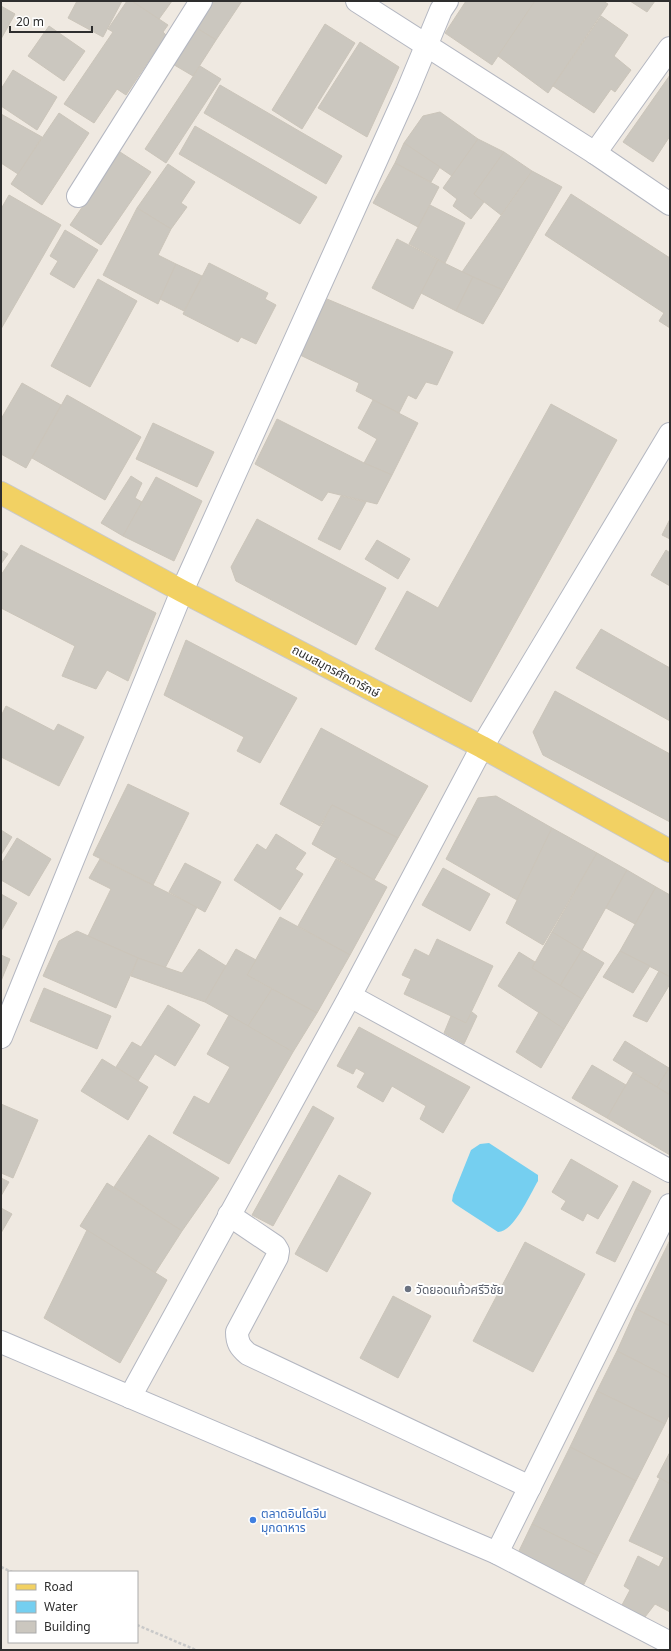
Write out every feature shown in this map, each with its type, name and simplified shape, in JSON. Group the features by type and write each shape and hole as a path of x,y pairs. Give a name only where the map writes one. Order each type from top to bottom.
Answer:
{"main road":[{"name":"ถนนสมุทรศักดารักษ์","path":"1,493 182,591 482,747 670,851"}],"street":[{"path":"78,196 201,1"},
{"path":"357,1 595,153 670,204"},
{"path":"1,1037 182,591 407,92 441,10 447,1"},
{"path":"595,153 670,48"},
{"path":"130,1397 350,996 482,747 670,434"},
{"path":"350,996 670,1171"},
{"path":"496,1553 670,1205"},
{"path":"229,1215 274,1246 278,1251 277,1257 237,1332 237,1341 241,1348 248,1354 530,1487"},
{"path":"1,1342 496,1553 670,1643"}],"path":[{"path":"138,1625 196,1650"}],"water":[{"path":"489,1143 538,1175 538,1181 516,1219 510,1226 498,1232 452,1201 471,1150 480,1144"}],"building":[{"path":"77,1 122,1 103,37 68,18"},
{"path":"127,1 132,1 168,25 163,32 166,35 126,95 117,89 94,123 64,104 113,32 108,29"},
{"path":"132,1 172,1 159,19"},
{"path":"212,1 242,1 216,40 195,27"},
{"path":"466,1 535,1 492,65 445,33"},
{"path":"535,1 603,1 608,4 548,93 498,56"},
{"path":"630,1 655,1 647,12"},
{"path":"1,6 15,14 1,39"},
{"path":"601,16 628,35 614,56 631,70 615,92 611,89 594,113 553,86"},
{"path":"325,24 355,43 302,129 272,110"},
{"path":"49,26 85,51 64,81 28,56"},
{"path":"195,27 216,40 193,76 171,63"},
{"path":"360,42 399,67 367,137 318,108"},
{"path":"200,66 221,79 166,163 145,149"},
{"path":"13,70 57,97 37,130 1,106 1,89"},
{"path":"670,75 670,136 653,162 623,142"},
{"path":"220,85 342,156 326,184 204,113"},
{"path":"440,112 478,139 452,176 404,143 423,116"},
{"path":"59,113 89,133 42,205 11,184"},
{"path":"1,114 42,137 18,174 1,163"},
{"path":"195,126 317,197 300,224 179,154"},
{"path":"478,139 504,152 474,194 484,202 471,219 453,206 457,199 443,188"},
{"path":"404,143 440,167 431,182 395,163"},
{"path":"120,152 151,172 101,245 70,225"},
{"path":"504,152 532,171 501,215 474,194"},
{"path":"395,163 439,187 418,227 373,203"},
{"path":"168,164 195,182 181,203 187,207 171,229 137,208"},
{"path":"532,171 562,187 503,290 462,272"},
{"path":"571,194 670,258 670,328 659,321 664,313 545,235"},
{"path":"9,195 61,225 1,329 1,209"},
{"path":"430,205 465,223 445,263 409,244"},
{"path":"137,208 171,229 158,255 176,264 158,304 103,275"},
{"path":"65,230 98,250 74,288 50,274 58,261 50,256"},
{"path":"397,239 438,260 413,309 372,288"},
{"path":"438,260 473,277 456,311 421,293"},
{"path":"209,263 268,293 265,299 276,305 256,344 241,337 238,342 183,314"},
{"path":"176,264 202,276 184,311 160,299"},
{"path":"473,277 503,290 483,324 456,311"},
{"path":"98,279 137,301 90,387 51,366"},
{"path":"327,299 453,352 437,385 426,382 416,399 408,395 399,413 356,391 359,383 300,355"},
{"path":"22,383 61,405 26,468 1,454 1,419"},
{"path":"67,395 141,437 105,500 32,458"},
{"path":"373,400 418,423 392,475 364,463 377,439 358,428"},
{"path":"551,404 617,440 471,702 375,649 407,591 438,608"},
{"path":"277,419 364,463 392,475 377,504 328,492 322,501 255,464"},
{"path":"153,423 214,452 197,487 136,459"},
{"path":"131,476 142,483 135,498 142,502 123,536 101,523"},
{"path":"156,477 202,501 174,561 123,536"},
{"path":"341,496 366,502 340,550 318,539"},
{"path":"257,519 386,588 356,645 236,581 231,567"},
{"path":"670,519 670,539 662,535"},
{"path":"377,540 410,559 398,579 365,559"},
{"path":"21,545 156,613 128,681 107,670 96,689 62,676 75,646 1,608 1,575"},
{"path":"1,550 8,554 1,564"},
{"path":"666,550 670,553 670,586 651,575"},
{"path":"601,629 670,668 670,721 576,668"},
{"path":"186,640 297,698 260,763 237,751 244,737 164,695"},
{"path":"555,691 670,754 670,822 543,755 533,732"},
{"path":"6,706 54,731 58,724 84,737 59,786 1,757 1,716"},
{"path":"321,728 428,786 398,838 332,805 320,826 280,804"},
{"path":"128,784 189,813 153,885 93,855"},
{"path":"496,796 552,828 517,900 446,859 478,798"},
{"path":"332,805 398,838 374,880 312,844"},
{"path":"552,828 597,853 543,945 506,923"},
{"path":"1,830 12,837 1,855"},
{"path":"276,834 306,853 295,869 303,874 280,910 234,880 257,844 266,850"},
{"path":"17,838 51,859 29,896 1,880 1,864"},
{"path":"597,853 627,870 582,950 552,932"},
{"path":"100,859 197,907 165,968 88,936 111,889 89,878"},
{"path":"336,859 387,887 350,955 298,926"},
{"path":"185,863 221,882 205,912 169,892"},
{"path":"443,868 490,894 470,931 422,905"},
{"path":"627,870 656,887 635,924 606,908"},
{"path":"656,887 670,895 670,977 620,951"},
{"path":"1,894 17,903 1,931"},
{"path":"280,917 350,955 317,1013 247,975"},
{"path":"77,931 138,958 116,1008 43,976 59,941"},
{"path":"552,932 582,950 560,986 532,968"},
{"path":"437,939 493,966 466,1023 404,994 411,979 402,975 415,949 429,956"},
{"path":"199,949 226,966 205,1002 131,976 138,958 182,973"},
{"path":"236,949 256,960 247,975 272,989 248,1026 205,1002"},
{"path":"582,950 604,963 582,999 560,986"},
{"path":"620,951 650,966 633,993 603,977"},
{"path":"519,952 535,962 532,968 582,999 564,1029 498,986"},
{"path":"1,955 10,959 1,981"},
{"path":"659,971 670,977 670,984 647,1022 633,1016"},
{"path":"44,988 111,1016 97,1049 30,1021"},
{"path":"272,989 317,1013 293,1052 248,1026"},
{"path":"168,1005 200,1025 175,1066 155,1054 138,1081 116,1067 132,1042 141,1047"},
{"path":"472,1012 477,1016 464,1044 444,1033 451,1016 466,1023"},
{"path":"539,1012 564,1029 541,1068 516,1052"},
{"path":"229,1015 293,1052 229,1164 173,1133 194,1096 209,1104 230,1067 207,1054"},
{"path":"359,1027 470,1087 443,1133 420,1119 426,1106 392,1086 383,1102 357,1087 365,1073 356,1068 353,1074 337,1066"},
{"path":"625,1041 669,1068 657,1087 613,1060"},
{"path":"102,1059 148,1087 128,1120 81,1091"},
{"path":"592,1065 626,1085 607,1118 572,1098"},
{"path":"670,1067 670,1095 657,1087"},
{"path":"633,1073 670,1095 670,1155 607,1118"},
{"path":"1,1104 38,1120 13,1178 1,1173"},
{"path":"313,1106 334,1118 273,1226 252,1215"},
{"path":"149,1135 219,1178 182,1231 114,1187"},
{"path":"571,1159 618,1186 598,1219 587,1213 583,1221 561,1209 566,1201 552,1192"},
{"path":"339,1175 371,1193 327,1272 295,1254"},
{"path":"1,1178 9,1182 1,1196"},
{"path":"633,1181 651,1191 615,1262 596,1253"},
{"path":"107,1183 182,1231 155,1273 80,1226"},
{"path":"1,1208 12,1214 1,1233"},
{"path":"87,1230 167,1280 120,1363 44,1318"},
{"path":"670,1240 670,1326 636,1309"},
{"path":"525,1242 585,1274 533,1372 473,1341"},
{"path":"393,1296 431,1316 398,1378 360,1358"},
{"path":"636,1309 670,1326 670,1378 617,1351"},
{"path":"617,1351 670,1378 670,1413 665,1424 597,1391"},
{"path":"597,1391 665,1424 636,1481 570,1447"},
{"path":"570,1447 636,1481 598,1556 532,1524"},
{"path":"670,1452 670,1484 657,1477"},
{"path":"660,1478 670,1484 670,1560 629,1541"},
{"path":"532,1524 598,1556 583,1586 518,1553"},
{"path":"638,1556 659,1567 664,1557 670,1560 670,1612 655,1604 645,1617 622,1605 630,1590 624,1586"}],"place":[{"name":"วัดยอดแก้วศรีวิชัย","path":"408,1289"},
{"name":"ตลาดอินโดจีน มุกดาหาร","path":"253,1520"}]}
